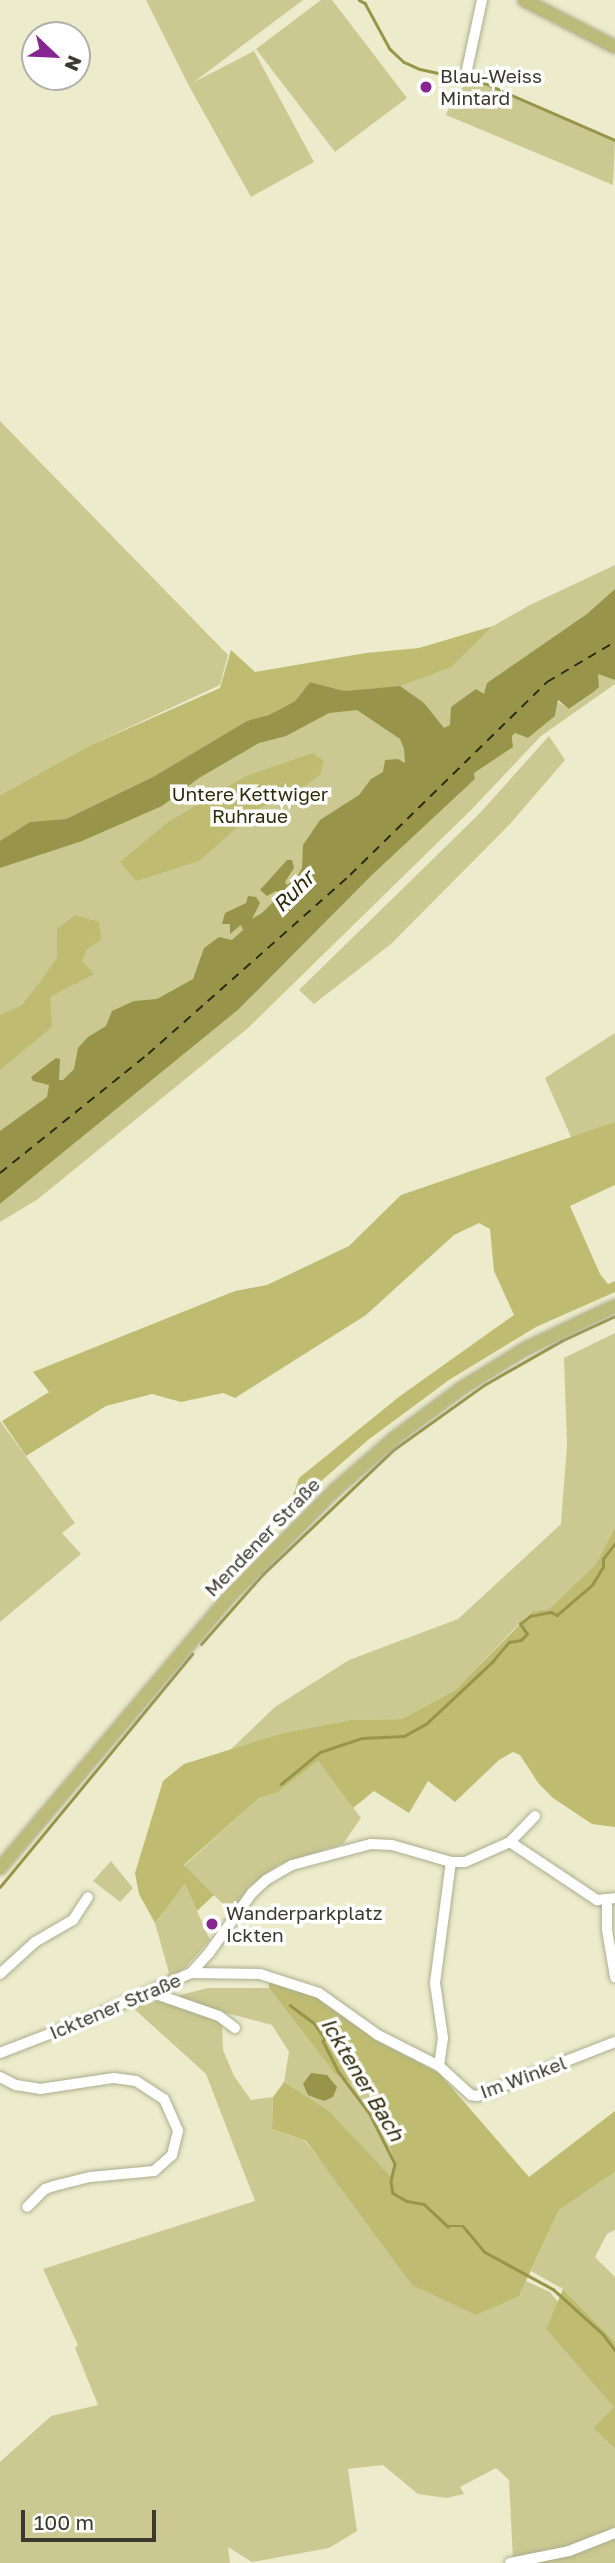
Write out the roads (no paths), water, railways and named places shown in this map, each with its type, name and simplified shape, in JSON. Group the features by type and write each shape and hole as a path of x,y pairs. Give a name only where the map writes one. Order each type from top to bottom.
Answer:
{"main road":[{"path":"524,0 615,47"},
{"name":"Mendener Straße","path":"0,1868 228,1598 335,1490 396,1437 462,1388 525,1349 615,1306"}],"street":[{"path":"466,74 482,0"},
{"path":"191,1973 260,1974 294,1983 334,2001 378,2035 439,2066 443,2038 435,1983 451,1862 465,1862 510,1842 535,1816"},
{"path":"510,1842 597,1900 611,1899 607,1930 615,1977"},
{"name":"Icktener Straße","path":"0,2053 191,1973 229,1926 251,1893 292,1865 371,1844 392,1845 451,1862"},
{"path":"0,1974 35,1942 74,1920 88,1897"},
{"path":"150,1992 219,2016 235,2028"},
{"name":"Im Winkel","path":"439,2066 465,2091 477,2096 615,2042"},
{"path":"0,2077 28,2088 44,2089 114,2078 136,2081 164,2099 178,2131 172,2155 154,2171 82,2179 54,2186 45,2189 27,2207"},
{"path":"510,2563 569,2551 615,2533"}],"water":[{"name":"Ruhr","path":"615,589 615,680 598,674 599,687 592,693 569,709 558,700 555,716 528,738 515,733 512,736 513,747 474,773 475,779 372,875 239,1009 0,1204 0,1131 47,1097 49,1085 33,1081 31,1077 56,1058 60,1059 59,1080 63,1080 74,1069 78,1048 88,1037 106,1026 112,1011 134,1001 157,999 193,979 204,948 219,937 232,940 243,930 241,925 230,934 230,924 222,924 225,913 246,903 248,896 256,897 260,903 252,919 262,913 280,895 276,891 267,896 260,890 287,860 292,860 294,868 285,882 287,885 296,879 302,868 303,845 320,820 359,795 371,779 383,772 385,760 398,759 405,763 404,749 400,739 357,710 329,713 286,736 259,743 199,778 162,806 82,841 0,868 0,841 30,822 66,819 153,777 247,721 269,715 295,701 310,682 345,691 400,686 424,703 444,728 450,725 451,707 476,689 484,694 487,683 587,614"},
{"path":"311,2073 327,2075 337,2087 333,2097 324,2101 308,2095 303,2084"}],"waterway":[{"path":"359,0 365,3 390,49 404,62 420,69 484,83 615,140"},
{"path":"201,1644 263,1574 393,1450 484,1385 561,1341 615,1316"},
{"name":"Icktener Bach","path":"281,1784 320,1752 362,1738 404,1736 426,1724 492,1662 509,1642 521,1640 527,1634 520,1624 530,1616 551,1612 557,1615 592,1585 603,1567 603,1559 615,1543"},
{"path":"0,1887 192,1654"},
{"name":"Icktener Bach","path":"290,2005 314,2023 325,2039 323,2041 338,2071 370,2114 395,2164 391,2182 393,2193 407,2201 424,2204 448,2226 463,2226 485,2252 553,2289 603,2334 615,2350"}],"place":[{"name":"Blau-Weiss Mintard","path":"426,87"},
{"name":"Wanderparkplatz Ickten","path":"212,1924"}],"park label":[{"name":"Untere Kettwiger Ruhraue","path":"250,805"}]}
